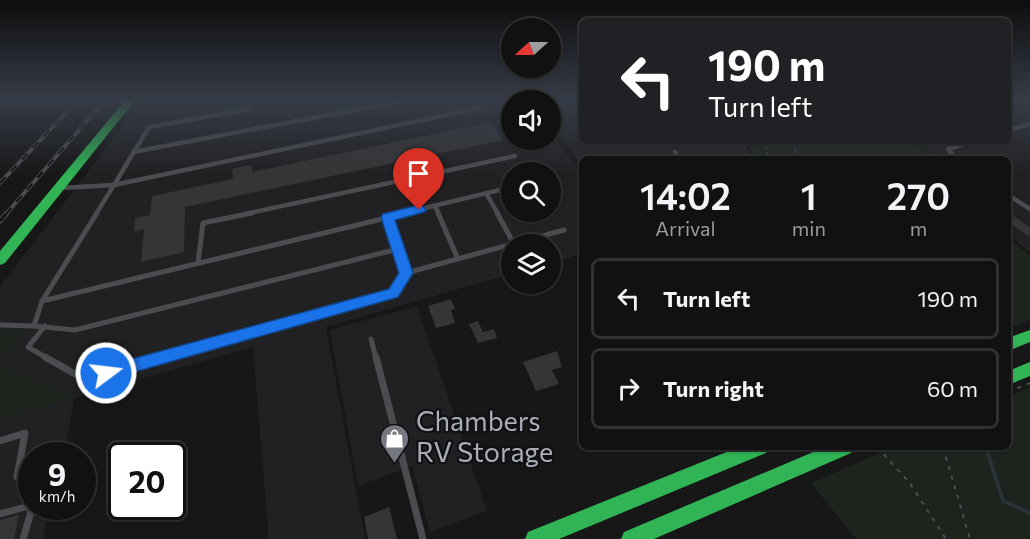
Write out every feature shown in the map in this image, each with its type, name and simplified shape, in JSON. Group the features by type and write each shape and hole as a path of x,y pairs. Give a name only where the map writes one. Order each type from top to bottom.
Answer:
{"main road":[{"path":"0,260 111,124"},
{"path":"1011,344 1030,336"},
{"path":"1011,384 1030,369"},
{"path":"535,539 752,450"},
{"path":"631,539 818,452"}],"lane":[{"path":"34,326 42,301 149,127 165,124"},
{"path":"133,152 280,124"},
{"path":"59,188 114,185 403,124"},
{"path":"1011,124 1017,127"},
{"path":"1011,129 1029,124"},
{"path":"954,156 948,149 963,144"},
{"path":"675,152 677,156"},
{"path":"198,263 203,223 515,156"},
{"path":"42,301 501,190"},
{"path":"486,193 509,234"},
{"path":"1011,197 1030,209"},
{"path":"435,206 458,259"},
{"path":"387,217 406,273"},
{"path":"550,234 564,230"},
{"path":"45,326 28,347 84,379 393,293 406,273 501,247"},
{"path":"0,325 45,326 75,330 398,249"},
{"path":"371,339 423,539"},
{"path":"0,441 25,433 17,477"},
{"path":"0,514 29,506 31,512 23,539"}],"path":[{"path":"1011,384 1030,383"},
{"path":"880,450 909,482 946,539"},
{"path":"944,450 970,539"}],"shaded area":[{"path":"124,124 501,124 501,150 561,150 561,146 579,171 579,255 561,260 561,234 501,234 501,277 326,327 365,539 269,539 253,347 74,398 66,442 18,442 18,520 47,520 43,539 0,539 0,287"},
{"path":"561,124 579,124 579,144 752,144 745,145 750,156 579,156 579,162 561,138"},
{"path":"1011,124 1030,124 1030,253 1011,237 1011,156 935,156 917,144 1011,144"},
{"path":"763,144 916,144 934,156 754,156 750,147 763,146"},
{"path":"1011,240 1030,256 1030,320 1011,328"},
{"path":"417,306 487,511 430,532 412,466 358,486 330,330"},
{"path":"0,329 26,330 17,344 0,357"},
{"path":"0,366 74,397 0,419"},
{"path":"1030,387 1030,539 856,539 811,483 886,450 1011,450 1011,396"}],"building":[{"path":"481,124 492,124 501,137 501,140 185,207 184,252 141,262 144,229 134,231 135,218 150,215 152,196 233,179 232,169 251,165 252,172"},
{"path":"1011,214 1030,228 1030,237 1011,224"},
{"path":"451,299 455,309 451,310 455,323 436,328 428,306"},
{"path":"478,321 483,332 494,329 497,338 478,343 469,324"},
{"path":"557,351 562,367 552,370 559,384 536,391 523,362"},
{"path":"389,507 397,539 368,539 364,517"},
{"path":"18,515 14,539 0,539 0,520"}],"waterway":[{"path":"792,144 798,156"},
{"path":"987,450 1003,501 1030,513"}],"railway":[{"path":"0,183 55,124"},
{"path":"6,214 84,124"},
{"path":"0,221 7,213"}],"traffic: fast":[{"path":"0,260 111,124"},
{"path":"1011,344 1030,336"},
{"path":"1011,377 1030,369"},
{"path":"535,539 753,450"},
{"path":"631,539 838,450"}],"place":[{"name":"Chambers RV Storage","path":"395,464"}],"route":[{"path":"106,373 393,293 406,273 387,217 419,210"}]}
